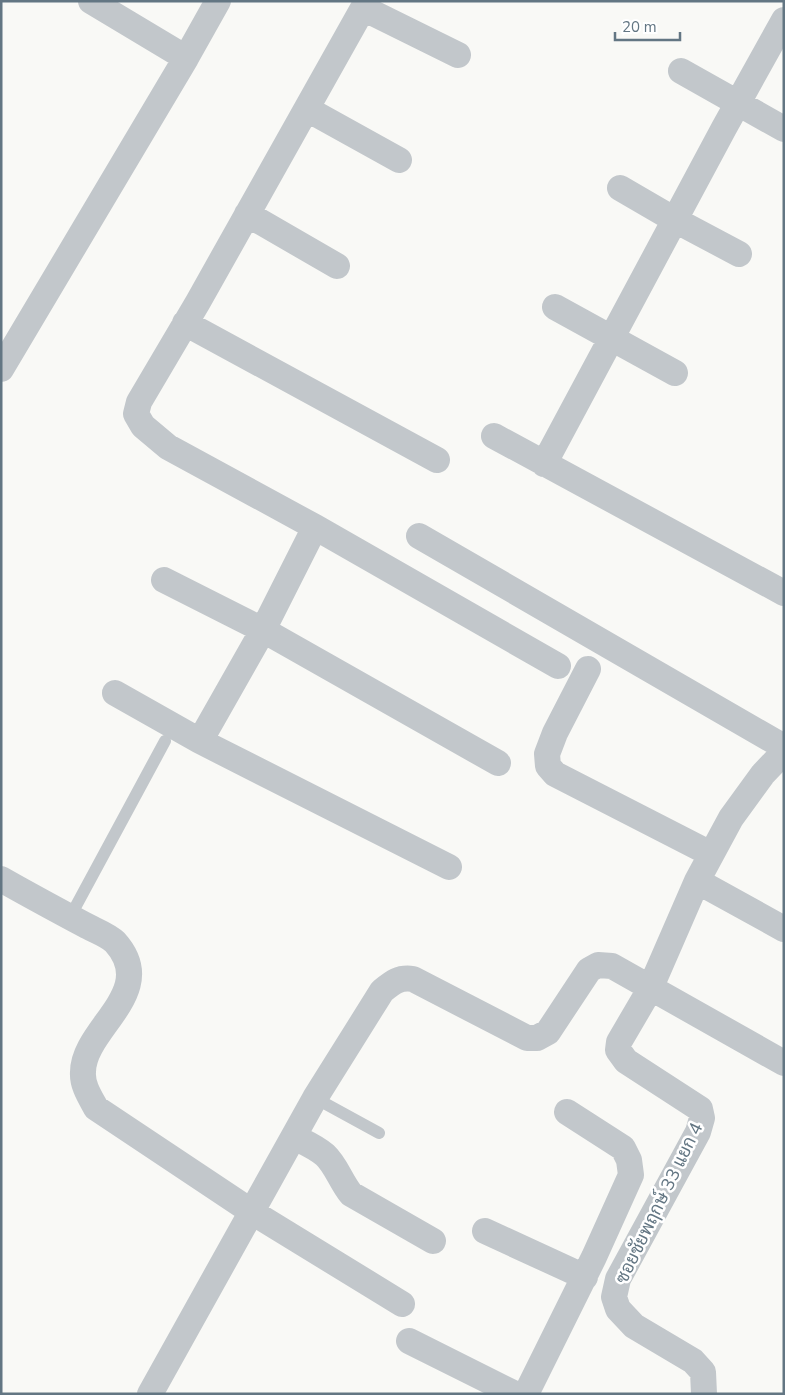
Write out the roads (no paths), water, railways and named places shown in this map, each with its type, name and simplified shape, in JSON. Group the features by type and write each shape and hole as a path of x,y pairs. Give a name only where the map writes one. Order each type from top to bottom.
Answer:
{"street":[{"path":"91,1 186,58"},
{"path":"1,369 218,1"},
{"path":"458,55 365,5 139,402 136,414 143,426 168,447 316,527 558,666"},
{"path":"544,464 784,20"},
{"path":"681,71 784,129"},
{"path":"307,109 399,160"},
{"path":"620,188 739,254"},
{"path":"247,214 338,266"},
{"path":"556,307 675,373"},
{"path":"185,323 437,460"},
{"path":"494,436 784,593"},
{"path":"200,741 263,630 316,527"},
{"path":"419,536 784,747"},
{"path":"164,580 263,630 498,763"},
{"path":"588,669 555,733 547,754 548,766 555,774 711,854"},
{"path":"114,693 200,741 449,867"},
{"path":"650,989 697,881 731,818 778,766"},
{"path":"1,880 114,942 126,960 129,970 129,982 123,998 86,1055 83,1072 86,1092 96,1108 252,1212 402,1304"},
{"path":"697,881 784,930"},
{"path":"150,1394 316,1098 382,991 392,982 403,977 413,979 527,1038 537,1038 548,1032 589,970 598,965 612,966 784,1063"},
{"name":"ซอยชัยพฤกษ์ 33 แยก 4","path":"650,989 619,1042 618,1050 626,1061 693,1103 700,1109 702,1118 698,1132 618,1279 614,1297 618,1308 634,1326 693,1361 703,1372 704,1394"},
{"path":"526,1394 584,1277 631,1175 629,1160 623,1148 567,1112"},
{"path":"294,1137 323,1153 332,1162 351,1194 433,1241"},
{"path":"485,1231 584,1277"},
{"path":"409,1341 514,1394"}],"lane":[{"path":"70,917 165,740"},
{"path":"316,1098 379,1133"}]}
